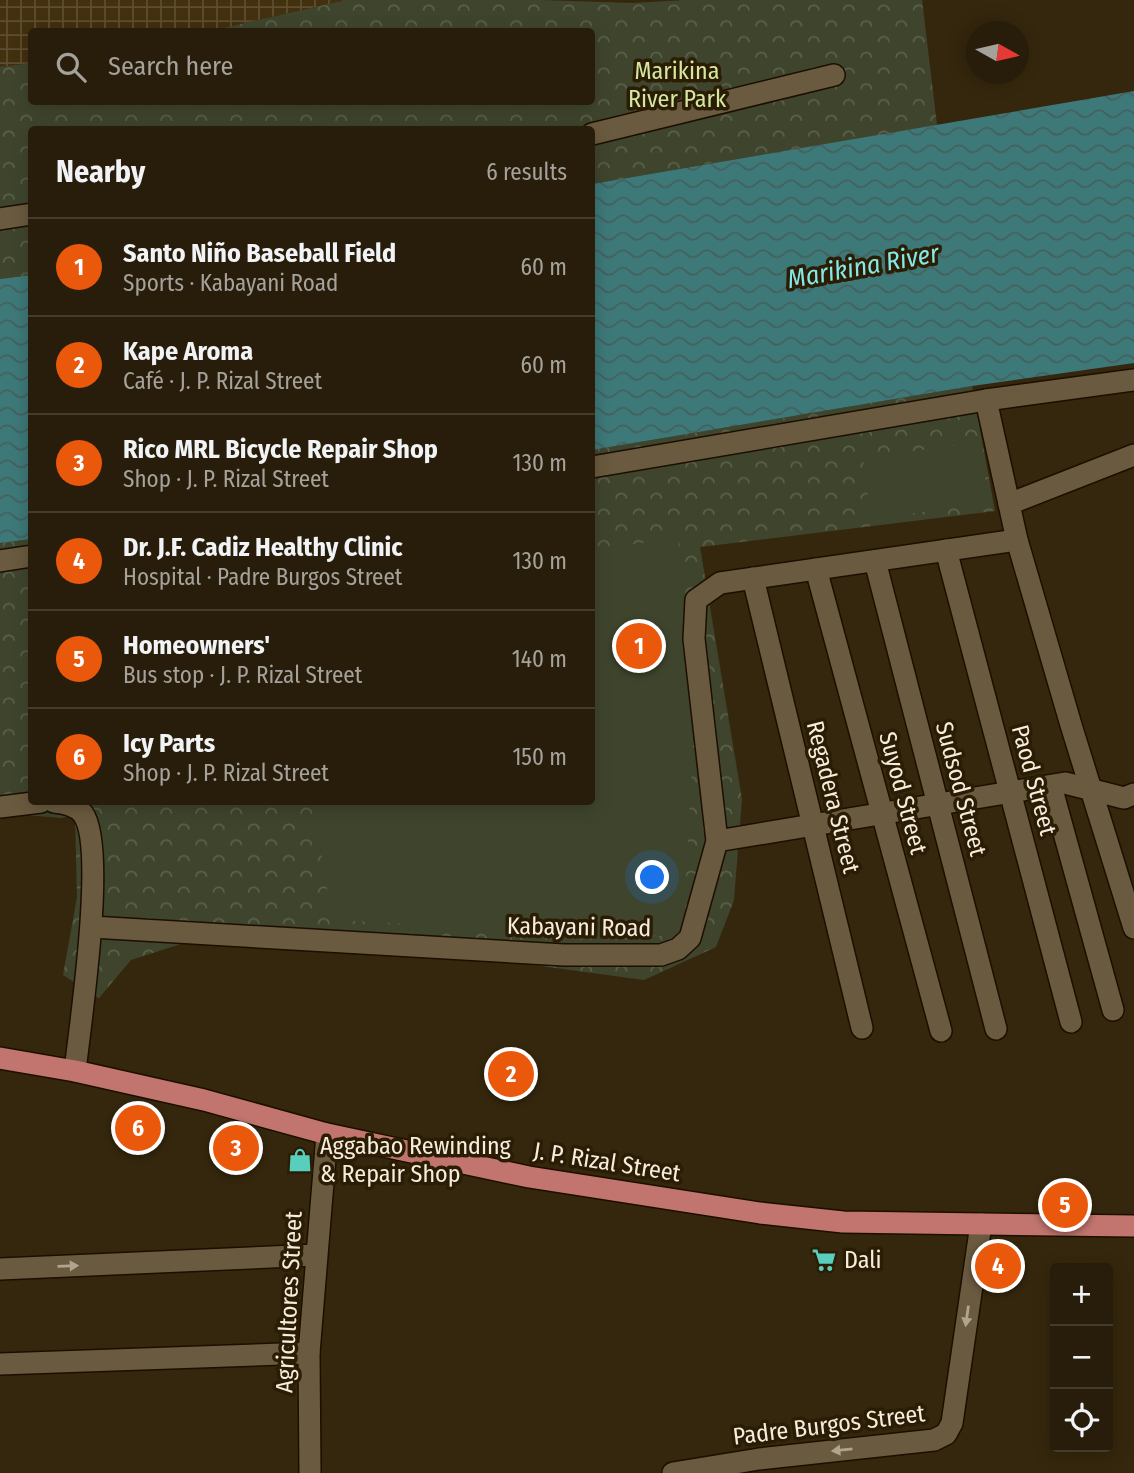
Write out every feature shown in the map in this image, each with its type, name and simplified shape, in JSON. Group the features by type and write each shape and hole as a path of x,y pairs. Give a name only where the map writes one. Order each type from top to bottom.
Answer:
{"main road":[{"name":"J. P. Rizal Street","path":"0,1058 75,1071 204,1100 327,1134 529,1177 760,1213 843,1222 1134,1226"}],"street":[{"path":"595,133 834,75"},
{"path":"0,219 28,215"},
{"path":"595,466 986,400 1134,380"},
{"path":"986,400 1017,540 1134,928"},
{"path":"1010,509 1134,455"},
{"path":"753,578 1017,540"},
{"name":"Paod Street","path":"946,550 1071,1022"},
{"path":"0,561 28,557"},
{"name":"Sudsod Street","path":"874,561 996,1029"},
{"name":"Suyod Street","path":"816,569 941,1031"},
{"name":"Kabayani Road","path":"92,927 564,955 661,955 678,949 690,938 716,841 694,639 696,600 720,583 753,578"},
{"name":"Regadera Street","path":"753,578 862,1028"},
{"path":"716,841 1065,783 1124,798 1134,794"},
{"path":"1051,786 1113,1010"},
{"path":"0,807 28,804"},
{"path":"65,805 76,808 83,814 89,827 92,927 75,1071"},
{"name":"Agricultores Street","path":"310,1473 309,1353 327,1134"},
{"name":"Padre Burgos Street","path":"673,1473 759,1459 934,1440 946,1434 952,1423 981,1224"},
{"path":"0,1269 316,1255"},
{"path":"0,1364 309,1353"}],"shaded area":[{"path":"0,0 346,0 223,28 28,28 28,63 0,67"}],"green space":[{"name":"Marikina River Park","path":"346,0 633,3 685,0 922,0 937,125 595,183 595,126 28,126 28,275 0,279 0,67 28,63 28,105 595,105 595,28 223,28"},
{"path":"972,386 995,511 700,547 742,799 734,900 716,947 644,980 240,925 131,960 99,998 63,975 77,897 75,814 62,818 0,813 0,543 28,539 28,805 595,805 595,449"},
{"path":"981,442 988,503 871,519 863,458"},
{"path":"678,538 693,743 683,937 332,920 313,805 595,805 595,550"}],"water":[{"name":"Marikina River","path":"1134,91 1134,363 972,386 595,449 595,183"},
{"path":"28,275 28,539 0,543 0,279"}],"place":[{"name":"Santo Niño Baseball Field","path":"639,646"},
{"name":"Kape Aroma","path":"511,1074"},
{"name":"Icy Parts","path":"138,1128"},
{"name":"Rico MRL Bicycle Repair Shop","path":"236,1148"},
{"name":"Aggabao Rewinding & Repair Shop","path":"300,1160"},
{"name":"Homeowners'","path":"1065,1205"},
{"name":"Dali","path":"824,1260"},
{"name":"Dr. J.F. Cadiz Healthy Clinic","path":"998,1266"}]}
